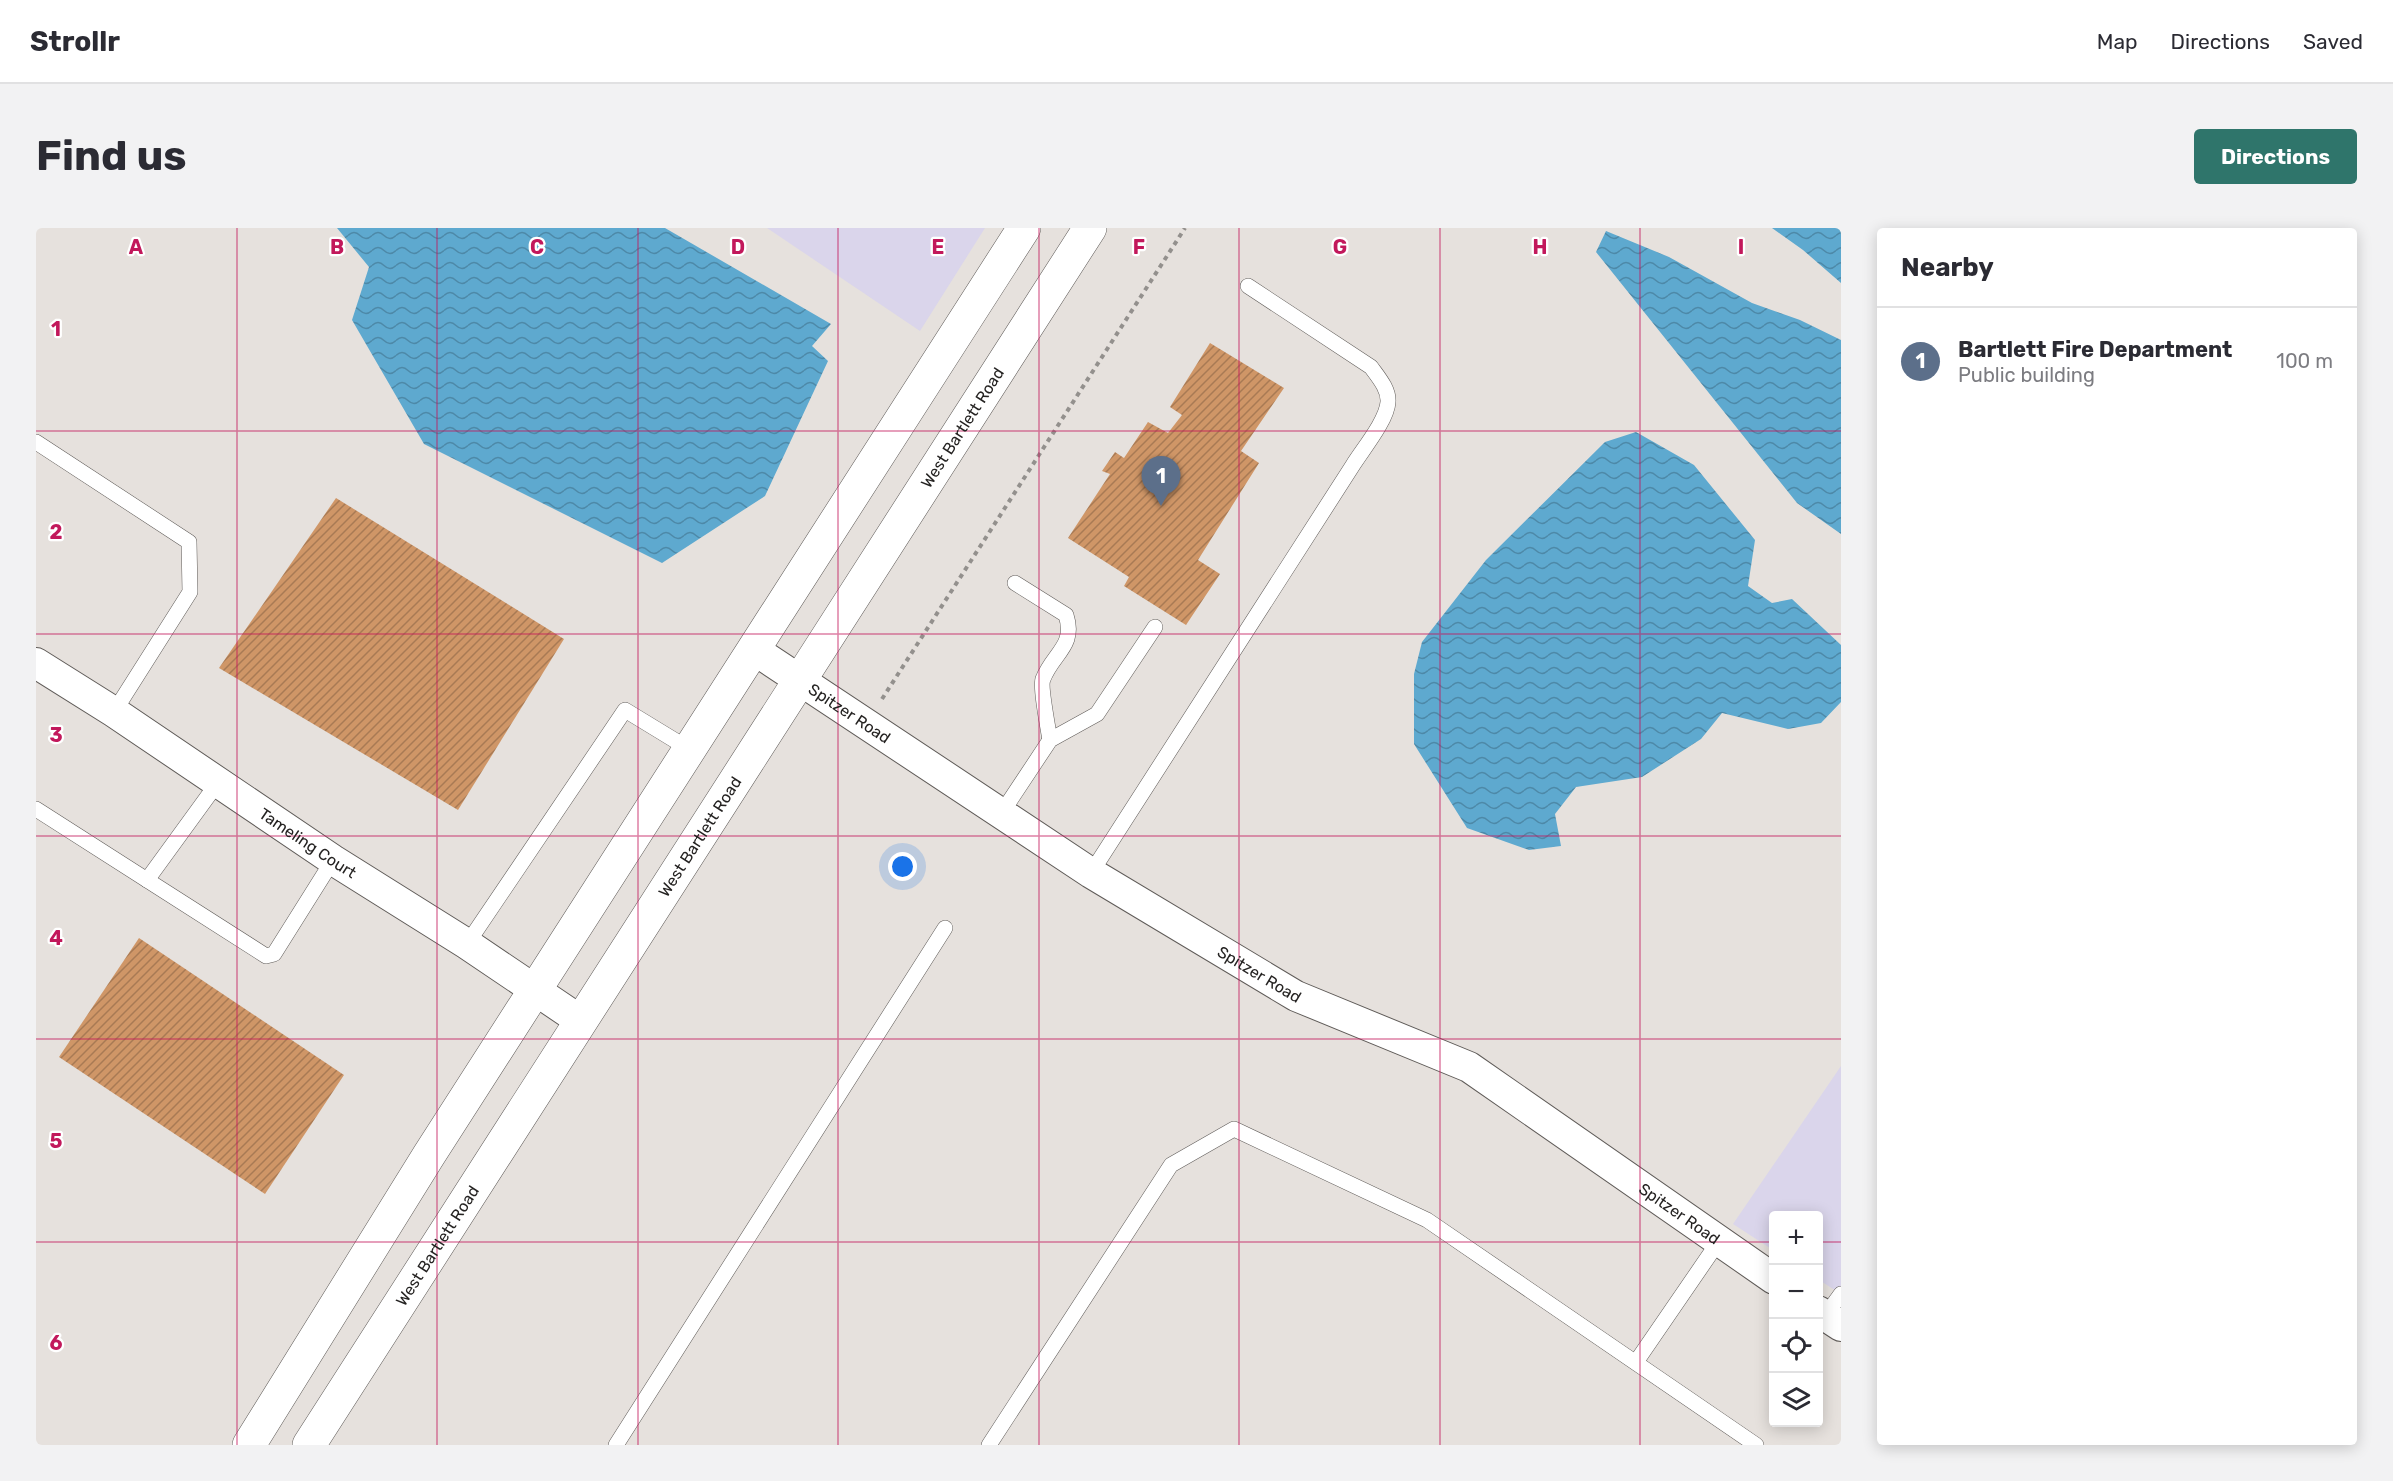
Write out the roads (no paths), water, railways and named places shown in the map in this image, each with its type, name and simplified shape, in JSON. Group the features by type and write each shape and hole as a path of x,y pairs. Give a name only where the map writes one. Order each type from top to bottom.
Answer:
{"street":[{"path":"249,1445 535,990 1024,228"},
{"name":"West Bartlett Road","path":"309,1445 1090,228"},
{"name":"Spitzer Road","path":"753,649 1091,873 1296,996 1469,1067 1769,1276"},
{"name":"Tameling Court","path":"36,663 114,712 333,860 467,944 581,1021"}],"lane":[{"path":"1091,873 1359,455 1383,416 1388,401 1384,386 1371,367 1248,286"},
{"path":"36,442 189,542 190,592 114,712"},
{"path":"1015,583 1066,615 1070,627 1068,639 1042,680 1050,740"},
{"path":"1001,813 1050,740 1097,714 1155,627"},
{"path":"467,944 625,710 689,749"},
{"path":"147,880 219,781"},
{"path":"36,809 266,956 274,954 333,860"},
{"path":"616,1445 945,928"},
{"path":"989,1445 1171,1165 1234,1129 1427,1220 1756,1445"},
{"path":"1636,1362 1719,1241"}],"water":[{"path":"337,228 665,228 831,324 812,346 828,361 765,496 662,563 424,444 352,320 369,267"},
{"path":"1772,228 1841,228 1841,283 1803,250"},
{"path":"1606,231 1669,257 1752,303 1800,320 1841,340 1841,534 1797,503 1596,252"},
{"path":"1636,432 1694,465 1755,540 1748,586 1772,603 1792,599 1841,645 1841,702 1821,723 1788,729 1722,713 1701,739 1642,777 1576,787 1555,814 1561,846 1529,850 1467,828 1414,744 1414,674 1422,642 1486,560 1605,442"}],"place":[{"name":"Bartlett Fire Department","path":"1161,506"}]}
